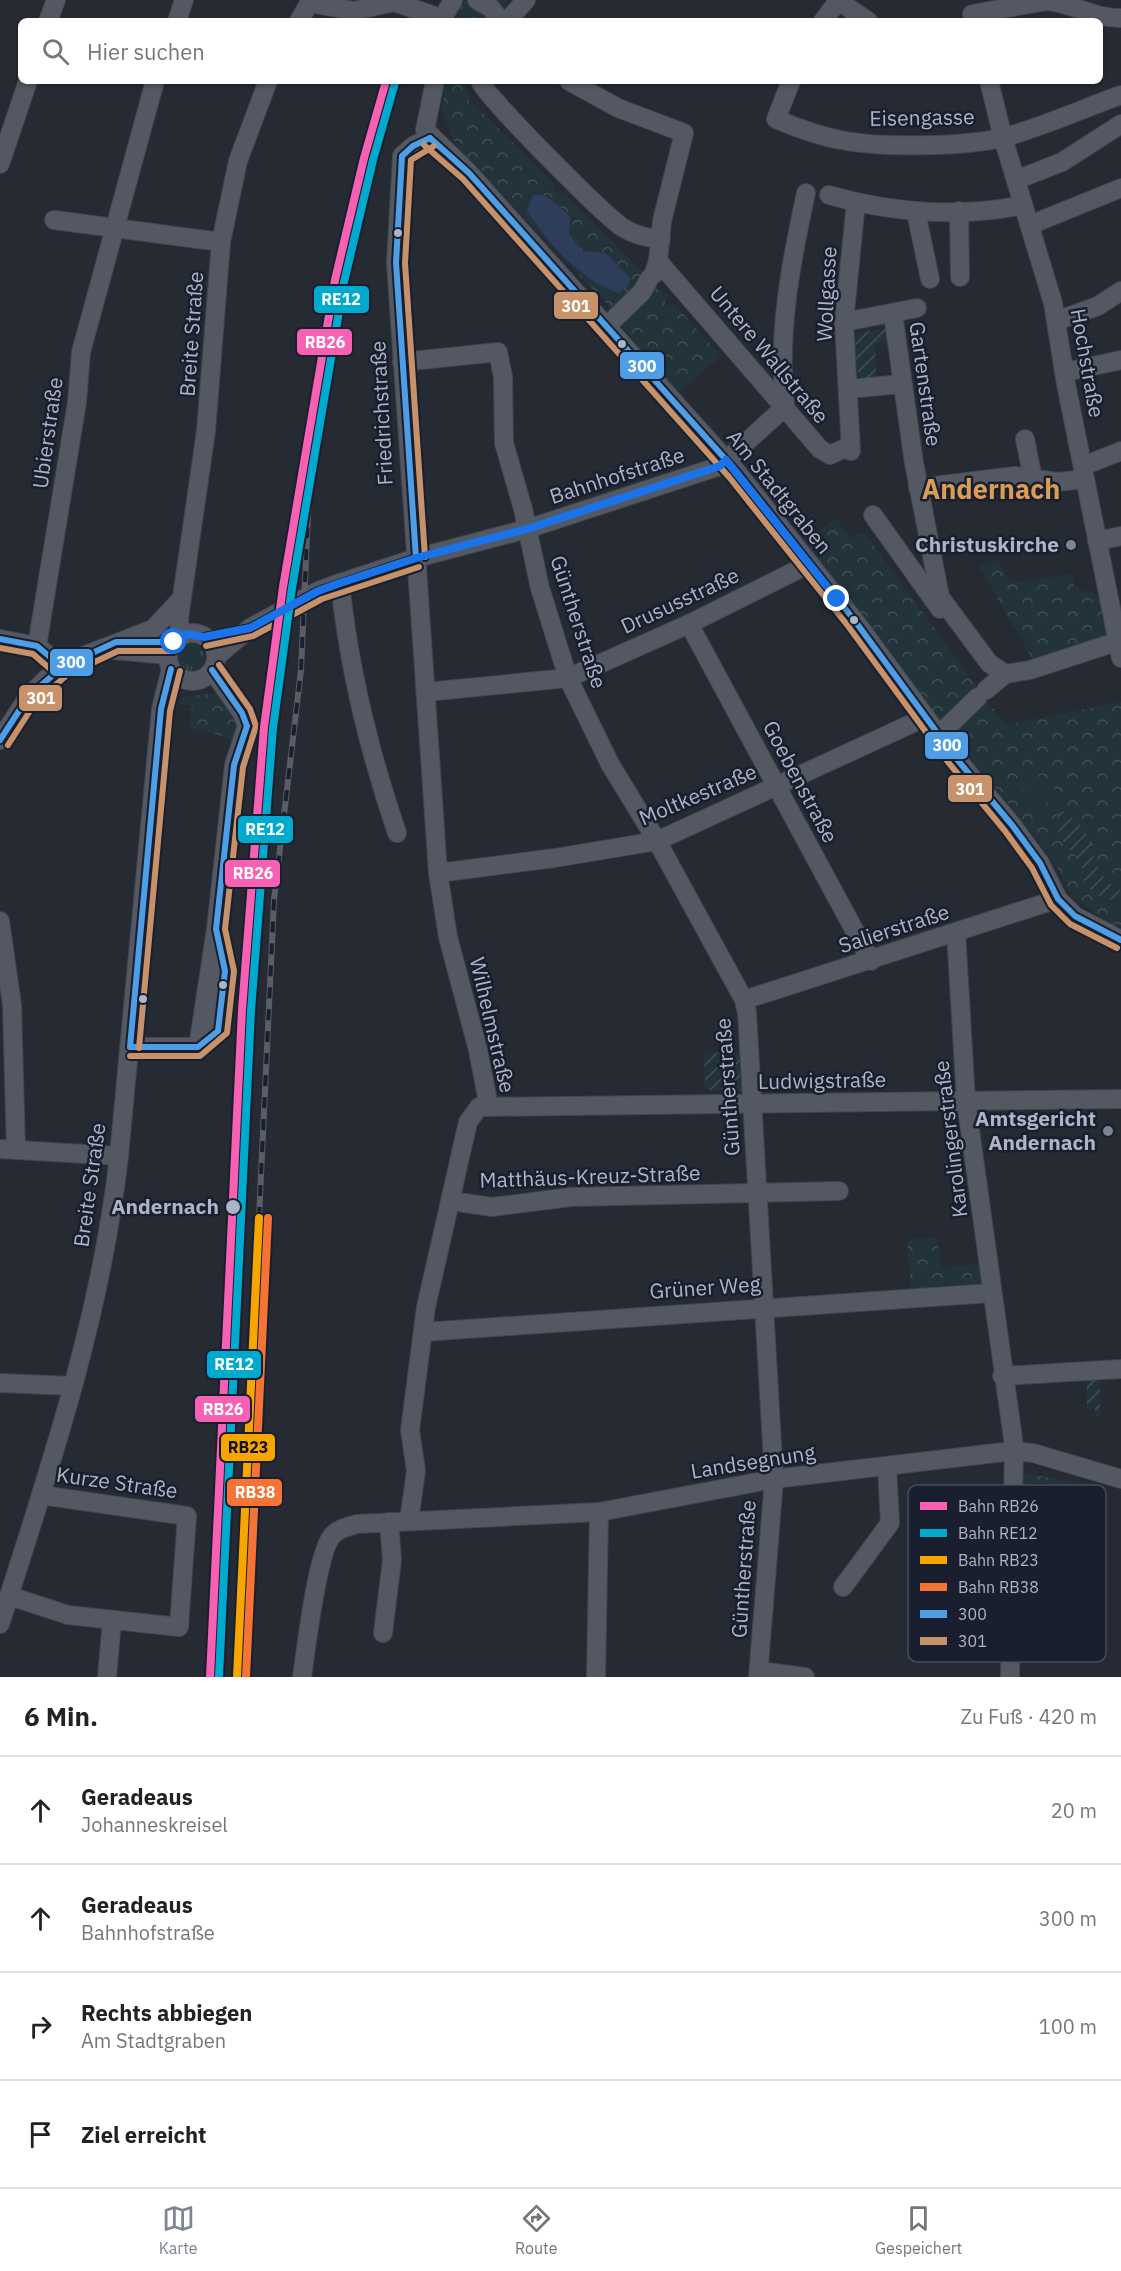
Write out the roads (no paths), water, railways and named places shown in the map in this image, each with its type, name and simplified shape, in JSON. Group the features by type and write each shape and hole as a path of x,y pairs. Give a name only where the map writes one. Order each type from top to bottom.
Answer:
{"street":[{"path":"49,18 56,0"},
{"path":"178,18 184,0"},
{"path":"442,18 453,0"},
{"path":"477,0 491,8 499,18"},
{"path":"510,18 526,0"},
{"path":"825,18 837,0 864,18"},
{"path":"971,12 1047,1 1060,2 1072,9 1111,18 1121,18"},
{"path":"301,18 311,2 354,11 394,3 436,18"},
{"path":"0,164 27,84"},
{"name":"Ubierstraße","path":"37,646 77,402 81,352 154,84"},
{"name":"Breite Straße","path":"0,1624 73,1386 105,1249 119,1156 160,741 161,709 182,651 179,618 184,597 213,372 221,242 238,161 267,84"},
{"path":"430,138 425,130 434,84"},
{"name":"Untere Wallstraße","path":"482,84 497,104 607,214 632,232 648,238 662,239"},
{"path":"574,84 618,108 684,133 662,220 658,271 642,292 608,325"},
{"name":"Eisengasse","path":"790,84 776,119 804,130 840,140 956,145 1003,138 1121,95"},
{"name":"Hochstraße","path":"990,84 1056,321 1118,650"},
{"path":"1016,180 1062,162 1121,124"},
{"name":"Am Stadtgraben","path":"430,138 469,173 608,325 634,358 726,460 809,564 939,735 1012,825 1040,863 1059,899 1075,916 1121,940"},
{"name":"Friedrichstraße","path":"416,558 396,263 402,156 413,146 430,138"},
{"path":"1030,225 1121,188"},
{"path":"785,407 782,380 789,273 806,193"},
{"path":"829,195 916,212 959,211 1023,205"},
{"name":"Wollgasse","path":"831,455 845,448 851,451 844,322 845,284 856,202"},
{"path":"959,211 960,277"},
{"path":"916,212 930,279"},
{"path":"54,220 221,242"},
{"name":"Untere Wallstraße","path":"632,232 658,271 754,370 820,449 831,455"},
{"path":"1056,321 1098,306 1121,291"},
{"path":"844,322 917,308"},
{"name":"Gartenstraße","path":"893,314 901,384 918,488 937,565 940,597 950,612"},
{"name":"Güntherstraße","path":"402,362 498,352 503,377 504,443 523,509 540,588 567,678 610,764 657,841 744,1000 747,1013 753,1104 774,1479 758,1674"},
{"path":"1065,372 1121,360"},
{"path":"848,389 901,384"},
{"name":"Bahnhofstraße","path":"250,628 200,680 182,651 250,628 318,591 340,583 416,558 527,529 720,466 785,407"},
{"path":"1026,439 1033,479"},
{"path":"918,488 1015,476 1057,482 1084,473 1121,451"},
{"path":"873,515 939,609 950,612 989,663 1005,674"},
{"path":"1097,541 1121,536"},
{"name":"Wilhelmstraße","path":"409,1521 416,1471 410,1430 423,1332 468,1122 479,1107 489,1107 478,1050 448,937 438,873 416,558"},
{"name":"Drususstraße","path":"426,692 567,678 689,624 809,564"},
{"path":"340,583 350,665 367,738 397,833"},
{"path":"0,740 28,698 45,679 62,667 108,645 153,629 184,597"},
{"name":"Goebenstraße","path":"689,624 871,961"},
{"path":"0,639 37,646 62,667"},
{"path":"108,645 182,651 214,649 214,663 247,726 234,765 216,929 225,971 218,1031 198,1047 130,1047"},
{"path":"939,735 1005,674 1118,650"},
{"name":"Moltkestraße","path":"438,873 555,858 657,841 926,717"},
{"name":"Salierstraße","path":"744,1000 1059,899"},
{"path":"0,921 12,1005 8,1150 119,1156"},
{"name":"Karolingerstraße","path":"956,932 966,1101 1013,1451 1013,1485"},
{"name":"Ludwigstraße","path":"489,1107 1121,1099"},
{"name":"Matthäus-Kreuz-Straße","path":"451,1201 492,1207 571,1197 839,1191"},
{"name":"Grüner Weg","path":"423,1332 765,1306 991,1293"},
{"path":"1002,1376 1121,1369"},
{"path":"0,1383 73,1386"},
{"name":"Landsegnung","path":"302,1677 316,1584 330,1537 340,1529 357,1524 599,1512 774,1479 886,1468 1013,1451 1032,1453 1121,1479"},
{"path":"843,1587 891,1522 886,1468"},
{"name":"Kurze Straße","path":"41,1495 187,1516 179,1627 112,1622"},
{"path":"596,1677 599,1512"},
{"path":"383,1633 392,1560 389,1522"},
{"path":"10,1596 68,1615 112,1622 107,1677"},
{"name":"Karolingerstraße","path":"1010,1662 1010,1677"},
{"path":"758,1674 805,1677"}],"water":[{"path":"533,195 545,195 570,216 569,234 582,251 606,253 630,278 629,285 619,293 591,279 567,260 545,236 527,211"}],"railway":[{"path":"259,1218 274,900 301,670 309,494 317,419"}],"rail line":[{"name":"RB26","path":"210,1677 242,1010 264,727 283,587 335,280 364,158 385,84"},
{"name":"RE12","path":"219,1677 251,1011 273,728 292,588 344,282 373,160 395,84"},
{"name":"RB23","path":"237,1677 259,1218"},
{"name":"RB38","path":"246,1677 268,1218"}],"place":[{"name":"Christuskirche","path":"1071,545"},
{"name":"Amtsgericht Andernach","path":"1108,1131"},
{"name":"Andernach","path":"233,1207"}],"district":[{"name":"Andernach","path":"991,490"}]}
